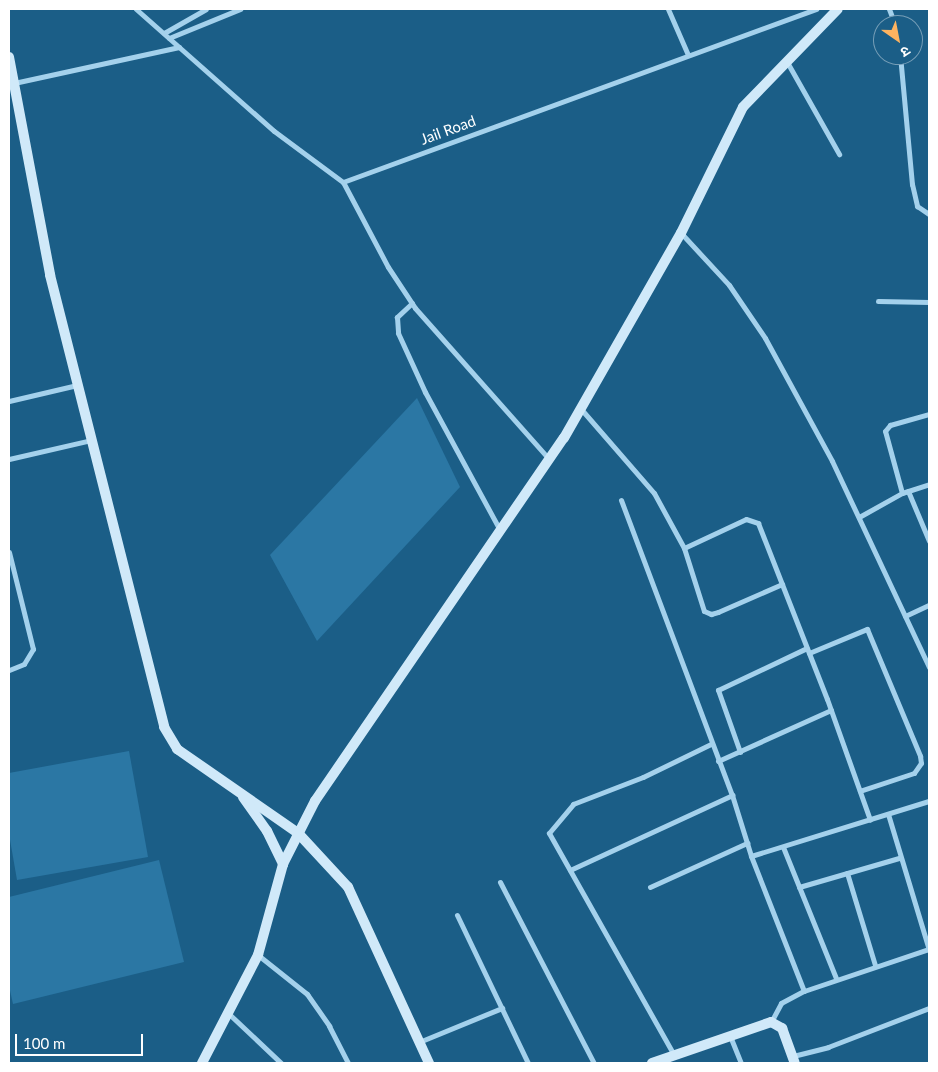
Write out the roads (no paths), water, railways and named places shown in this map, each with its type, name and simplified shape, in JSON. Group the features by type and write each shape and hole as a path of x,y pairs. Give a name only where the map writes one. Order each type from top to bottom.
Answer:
{"main road":[{"path":"202,1063 258,955 283,864 315,801 549,459 581,408 681,233 743,108 838,9"},
{"path":"9,57 11,76 50,275 164,727 177,749 298,833 348,887 429,1063"},
{"path":"241,794 267,830 283,864"},
{"path":"652,1063 669,1059 730,1035 771,1022 782,1028 794,1060"}],"street":[{"path":"136,9 274,131 343,182 412,303 549,459"},
{"path":"164,33 206,9"},
{"path":"169,38 240,9"},
{"path":"668,9 688,55"},
{"name":"Jail Road","path":"343,182 816,9"},
{"path":"11,76 179,47"},
{"path":"786,62 839,154"},
{"path":"901,65 912,184 917,206 929,214"},
{"path":"681,233 729,285 765,338 832,461 929,664"},
{"path":"878,301 929,302"},
{"path":"412,303 397,317 398,333 425,392 500,530"},
{"path":"9,400 78,385"},
{"path":"581,408 654,492 684,548 704,611 711,614 782,584"},
{"path":"902,493 885,431 890,425 929,414"},
{"path":"9,459 92,440"},
{"path":"859,517 902,493 929,484"},
{"path":"908,491 929,541"},
{"path":"621,500 711,744 732,795 751,856 804,991"},
{"path":"684,548 746,519 754,519 808,650 870,820"},
{"path":"9,552 33,649 24,664 9,670"},
{"path":"905,616 929,604"},
{"path":"740,752 718,690 808,650 867,629 920,756 920,763 914,773 860,791"},
{"path":"718,761 831,710"},
{"path":"669,1059 570,870 549,834 567,808 711,744"},
{"path":"570,870 732,795"},
{"path":"751,856 929,801"},
{"path":"771,1022 781,1003 804,991 836,978 929,950 899,858 888,814"},
{"path":"650,887 747,843"},
{"path":"783,847 836,978"},
{"path":"800,887 899,858"},
{"path":"846,873 876,965"},
{"path":"500,882 594,1063"},
{"path":"457,915 528,1063"},
{"path":"258,955 307,994 330,1026 348,1063"},
{"path":"419,1042 502,1008"},
{"path":"794,1060 929,1008"},
{"path":"228,1012 281,1063"},
{"path":"730,1035 742,1063"}]}
